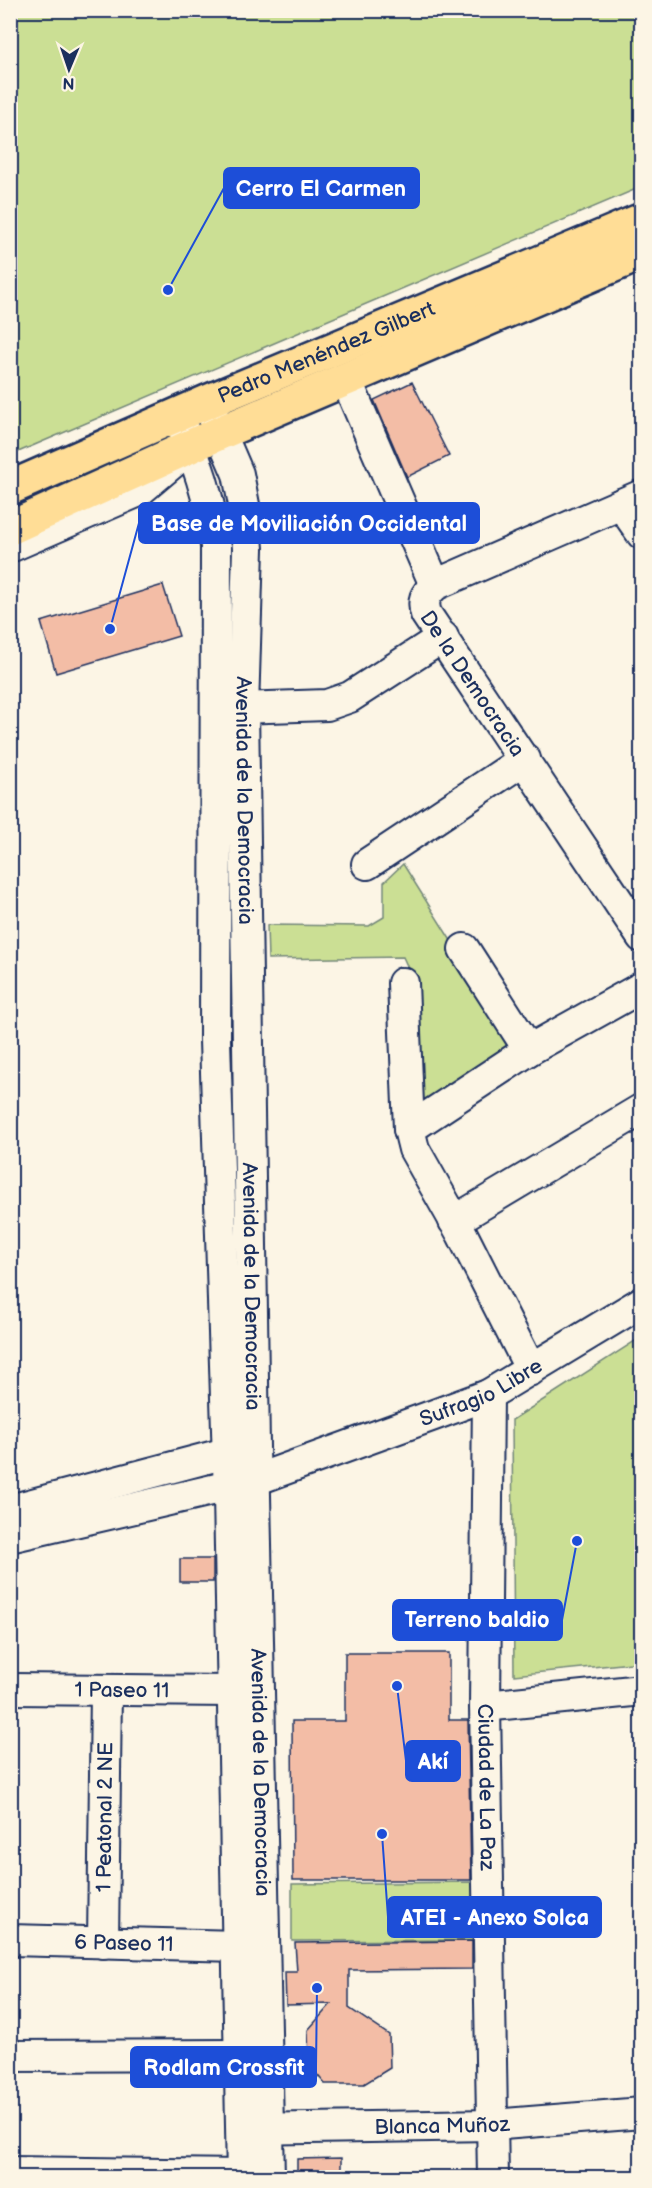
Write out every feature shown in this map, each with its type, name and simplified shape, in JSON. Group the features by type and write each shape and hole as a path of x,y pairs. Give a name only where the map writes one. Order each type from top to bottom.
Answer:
{"main road":[{"name":"Pedro Menéndez Gilbert","path":"10,488 207,402 642,220"},
{"name":"Pedro Menéndez Gilbert","path":"10,528 346,378 642,253"}],"street":[{"path":"346,378 435,585"},
{"name":"Avenida de la Democracia","path":"207,402 222,432 238,474 245,510 248,549 243,708 241,1449 255,2129 251,2177"},
{"name":"Avenida de la Democracia","path":"177,415 191,447 212,511 216,547 215,1040 241,1449"},
{"name":"Pedro Menéndez Gilbert","path":"10,547 139,491 191,447"},
{"path":"631,500 642,534"},
{"name":"De la Democracia","path":"631,500 435,585 425,595 424,607 642,938"},
{"path":"243,708 327,705 350,697 443,638"},
{"path":"367,864 525,759"},
{"path":"464,949 529,1050"},
{"path":"403,983 409,1129 414,1149 531,1370"},
{"path":"409,1129 529,1050 642,987"},
{"path":"454,1221 642,1109"},
{"name":"Sufragio Libre","path":"10,1537 242,1482 307,1461 488,1395 642,1302"},
{"name":"Ciudad de La Paz","path":"488,1395 485,1706 493,2178"},
{"path":"10,1510 241,1449 307,1461"},
{"name":"Avenida de la Democracia","path":"242,1482 233,1691 240,2055 255,2129"},
{"name":"1 Paseo 11","path":"10,1689 233,1691"},
{"name":"1 Peatonal 2 NE","path":"103,1943 106,1690"},
{"path":"485,1706 642,1690"},
{"name":"6 Paseo 11","path":"10,1940 238,1946"},
{"path":"10,2056 240,2055"},
{"name":"Blanca Muñoz","path":"255,2129 492,2125 642,2113"},
{"path":"10,2172 251,2177"}],"green space":[{"path":"11,10 641,11 641,187 11,455"},
{"path":"403,864 517,1046 412,1114 413,979 403,957 268,959 267,925 369,926 384,917 384,882"},
{"path":"641,1337 641,1662 514,1675 512,1420"},
{"path":"475,1882 475,1940 292,1941 292,1884"}],"building":[{"path":"412,382 449,456 407,477 374,400"},
{"path":"163,585 179,636 56,673 41,622"},
{"path":"180,1559 213,1559 213,1582 180,1582"},
{"path":"345,1653 449,1653 449,1720 468,1720 471,1880 293,1880 292,1721 345,1721"},
{"path":"472,1941 472,1969 349,1970 349,2008 389,2035 390,2068 364,2084 325,2084 309,2065 308,2030 331,2004 286,2005 285,1972 297,1972 295,1943"},
{"path":"341,2158 341,2178 297,2178 297,2159"}],"place":[{"name":"Cerro El Carmen","path":"168,290"},
{"name":"Base de Moviliación Occidental","path":"110,629"},
{"name":"Terreno baldio","path":"577,1541"},
{"name":"Akí","path":"397,1686"},
{"name":"ATEI - Anexo Solca","path":"382,1834"},
{"name":"Rodlam Crossfit","path":"317,1988"}]}
